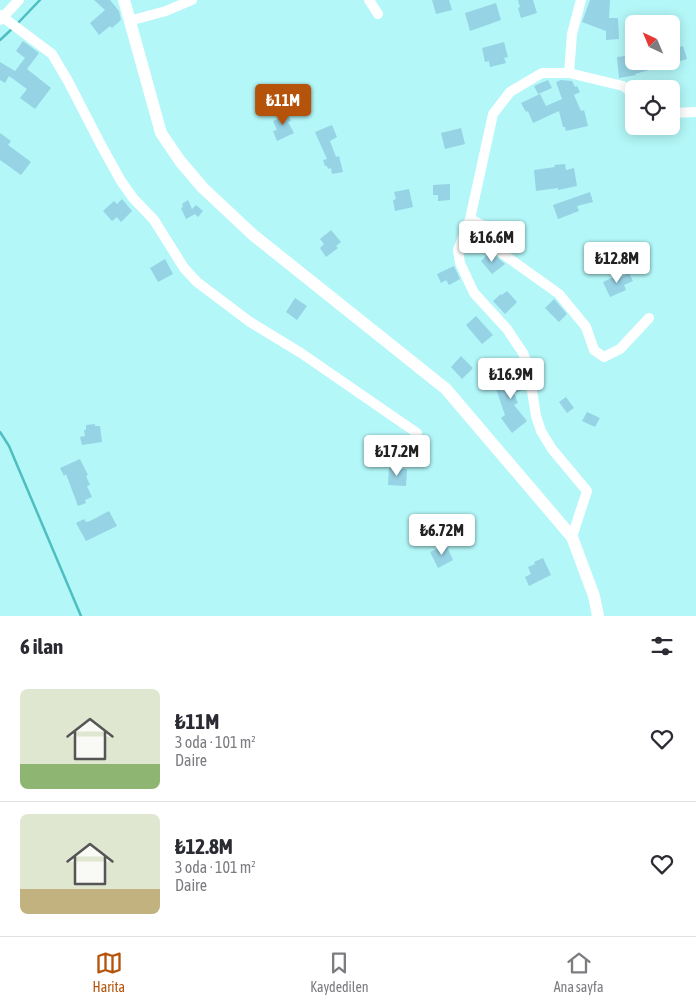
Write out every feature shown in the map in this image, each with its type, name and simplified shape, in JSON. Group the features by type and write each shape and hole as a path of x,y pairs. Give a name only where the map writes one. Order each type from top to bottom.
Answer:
{"main road":[{"path":"124,0 161,133 180,161 203,188 252,234 446,390 572,537 594,596 598,616"}],"street":[{"path":"19,0 7,21 52,54 121,181 133,198 154,220 184,268 197,282 250,322 301,353 417,433"},
{"path":"129,21 166,11 192,0"},
{"path":"369,0 378,14"},
{"path":"569,73 572,34 581,0"},
{"path":"572,537 587,491 552,449 542,431 536,416 528,366 523,353 507,329 474,294 460,264 458,250 470,219 493,114 510,92 542,73 569,73 625,87"},
{"path":"680,113 696,112"},
{"path":"470,219 482,225 490,240 503,254 559,294 586,327 594,350 604,357 620,349 648,318"}],"building":[{"path":"94,0 110,0 119,11 121,20 112,28 110,26 99,35 90,23 105,10"},
{"path":"432,0 449,0 452,10 436,14"},
{"path":"518,0 533,0 537,13 521,18"},
{"path":"590,0 610,0 609,18 618,18 619,39 606,40 606,31 582,22"},
{"path":"496,3 501,20 470,31 465,13"},
{"path":"23,41 39,53 27,69 51,88 35,109 20,98 27,89 9,76 5,83 0,80 0,62 15,71 25,58 16,51"},
{"path":"504,42 508,57 504,58 506,63 490,67 489,61 485,62 482,48"},
{"path":"683,46 687,59 680,61 680,47"},
{"path":"625,56 625,70 649,70 619,78 617,57"},
{"path":"548,80 552,88 538,94 534,86"},
{"path":"561,80 572,81 575,87 577,86 580,92 574,95 581,111 584,110 588,126 566,131 565,127 563,127 559,111 533,123 528,111 526,112 521,103 540,94 546,106 562,99 556,82"},
{"path":"286,109 291,121 288,122 294,133 277,141 273,131 277,130 273,121 280,118 278,113"},
{"path":"332,125 337,137 330,141 336,157 339,156 343,172 332,174 331,168 328,169 325,166 323,160 327,159 315,132"},
{"path":"461,128 465,144 445,149 441,133"},
{"path":"0,133 11,141 8,145 31,162 21,175 0,160"},
{"path":"565,164 566,170 574,168 577,186 558,190 558,188 536,191 534,170"},
{"path":"450,184 450,200 438,201 438,195 433,195 433,185"},
{"path":"409,189 413,207 395,211 393,200 396,199 394,192"},
{"path":"590,192 593,202 577,206 579,211 558,219 553,205"},
{"path":"122,199 132,211 121,222 117,217 112,221 103,211 114,201 117,204"},
{"path":"188,200 192,209 196,205 203,211 198,217 195,214 186,219 181,208 183,207 182,204"},
{"path":"331,230 341,242 336,246 338,248 326,257 320,248 324,244 320,239"},
{"path":"490,252 505,264 492,274 481,261"},
{"path":"165,259 173,274 158,282 150,268"},
{"path":"454,266 460,279 449,285 446,280 441,283 437,274"},
{"path":"629,273 633,281 624,285 626,290 610,297 603,282 618,275 619,278"},
{"path":"507,291 517,302 505,314 493,301"},
{"path":"295,298 307,306 297,320 286,312"},
{"path":"554,299 567,314 559,322 545,308"},
{"path":"476,316 493,335 482,344 466,325"},
{"path":"461,356 473,368 462,379 451,367"},
{"path":"521,369 525,390 514,393 518,403 514,405 527,421 512,433 501,418 505,415 494,383 513,376 512,372"},
{"path":"566,397 574,408 567,413 559,402"},
{"path":"587,412 600,418 595,427 582,421"},
{"path":"95,424 95,426 100,426 102,442 82,445 80,437 85,436 84,430 86,430 86,425"},
{"path":"80,459 88,475 86,476 90,485 87,486 92,497 85,500 86,503 78,506 66,474 64,476 60,468"},
{"path":"389,468 407,469 406,486 388,485"},
{"path":"109,511 117,526 86,541 76,523 84,519 86,522 90,521"},
{"path":"446,545 453,560 438,568 430,552"},
{"path":"543,558 551,575 529,586 525,577 531,574 528,567"}],"waterway":[{"path":"17,24 40,0"},
{"path":"0,40 13,28"},
{"path":"0,432 9,446 81,616"}]}
